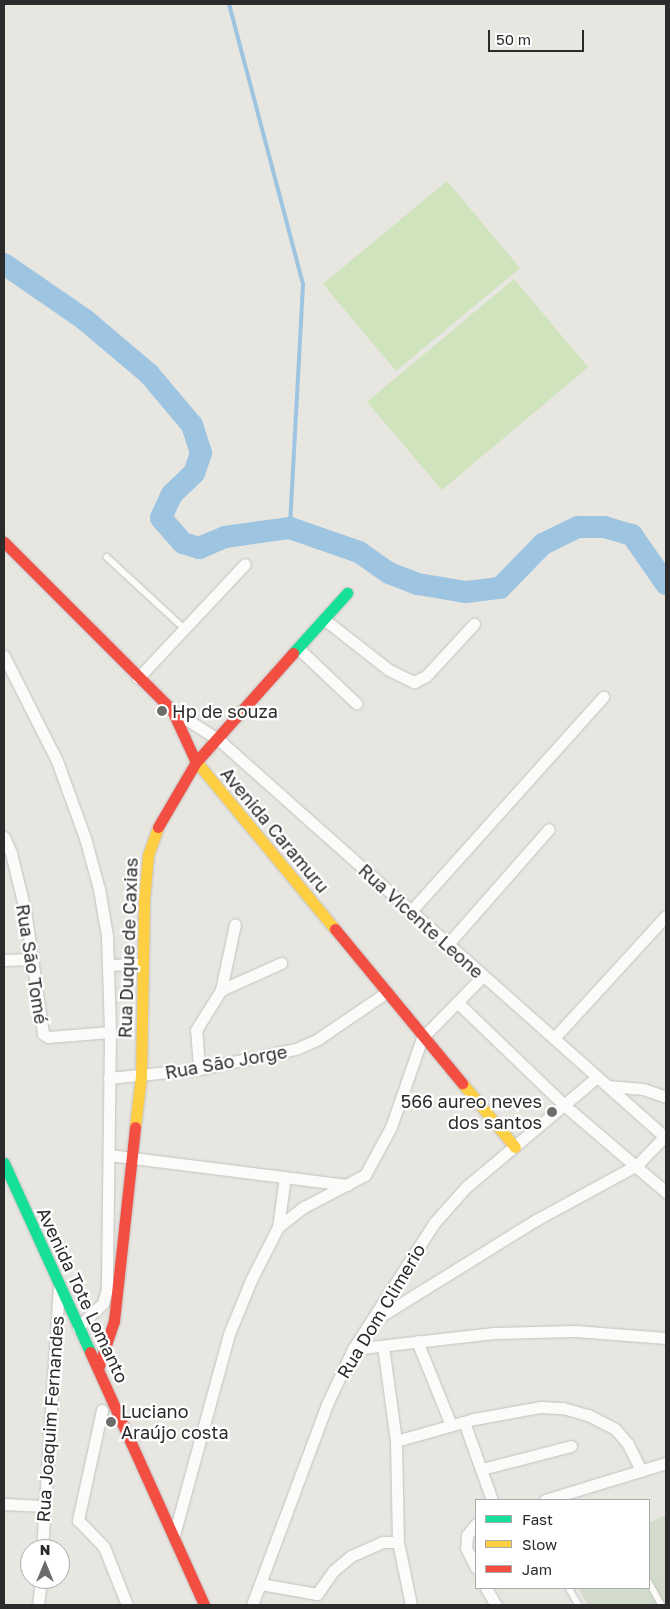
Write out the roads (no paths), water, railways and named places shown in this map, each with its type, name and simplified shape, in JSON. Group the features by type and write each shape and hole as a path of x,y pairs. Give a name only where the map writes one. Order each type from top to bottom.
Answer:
{"street":[{"name":"Avenida Caramuru","path":"4,542 172,710 196,762 422,1038 515,1147"},
{"path":"138,678 245,564"},
{"name":"Rua Duque de Caxias","path":"78,1327 98,1309 112,1291 132,1157 141,1076 143,964 148,855 160,821 196,762 219,740 347,594"},
{"path":"325,620 389,670 414,682 426,676 474,624"},
{"path":"299,649 356,702"},
{"name":"Rua Duque de Caxias","path":"4,656 57,761 85,838 99,889 109,965 109,1156 114,1322 98,1369"},
{"path":"411,911 603,698"},
{"name":"Rua Vicente Leone","path":"172,710 219,740 482,977 555,1037 597,1077 666,1137"},
{"path":"447,945 549,828"},
{"name":"Rua São Tomé","path":"4,837 11,853 26,910 43,1034 110,1032"},
{"path":"555,1037 666,916"},
{"path":"200,1069 196,1030 221,990 235,924"},
{"path":"4,960 32,959"},
{"path":"221,990 281,963"},
{"path":"109,965 143,964"},
{"path":"278,1227 304,1207 365,1175 391,1127 422,1038 482,977"},
{"name":"Rua São Jorge","path":"110,1078 200,1069 296,1049 318,1039 386,992"},
{"path":"457,1002 564,1105 637,1165 666,1192"},
{"name":"Rua Dom Climerio","path":"252,1605 327,1404 353,1349 434,1222 466,1187 597,1077"},
{"path":"608,1086 643,1089 666,1096"},
{"path":"371,1322 536,1220 637,1165 666,1137"},
{"path":"109,1156 132,1157 349,1185"},
{"name":"Avenida Tote Lomanto","path":"4,1164 59,1289 174,1535 204,1605"},
{"path":"174,1535 229,1334 251,1280 278,1227 285,1177"},
{"name":"Rua Joaquim Fernandes","path":"42,1539 59,1289"},
{"path":"353,1349 494,1333 575,1331 666,1338"},
{"path":"417,1341 452,1425"},
{"path":"383,1346 396,1441 398,1542 412,1605"},
{"path":"396,1441 464,1422 541,1407 588,1415 615,1429 628,1444 641,1470"},
{"path":"102,1410 78,1520 104,1547 127,1605"},
{"path":"464,1422 492,1499"},
{"path":"482,1469 571,1446"},
{"path":"548,1499 666,1463"},
{"path":"4,1504 43,1506"},
{"path":"475,1525 467,1535 466,1548 475,1566"},
{"path":"317,1594 333,1571 350,1556 382,1542 398,1542"},
{"path":"261,1584 317,1594"},
{"path":"38,1605 40,1589"},
{"path":"487,1589 496,1605"},
{"path":"317,1594 320,1605"}],"lane":[{"path":"107,557 185,629"},
{"path":"650,1584 662,1605"},
{"path":"570,1589 579,1605"}],"waterway":[{"path":"229,4 303,285 290,528"},
{"path":"4,264 84,319 149,374 192,425 201,453 194,473 172,494 161,518 183,543 199,548 225,537 290,528 359,552 389,573 418,584 466,592 500,588 543,544 578,527 604,527 632,535 666,584"}],"place":[{"name":"Hp de souza","path":"162,711"},
{"name":"566 aureo neves dos santos","path":"552,1112"},
{"name":"Luciano Araújo costa","path":"111,1422"}]}
